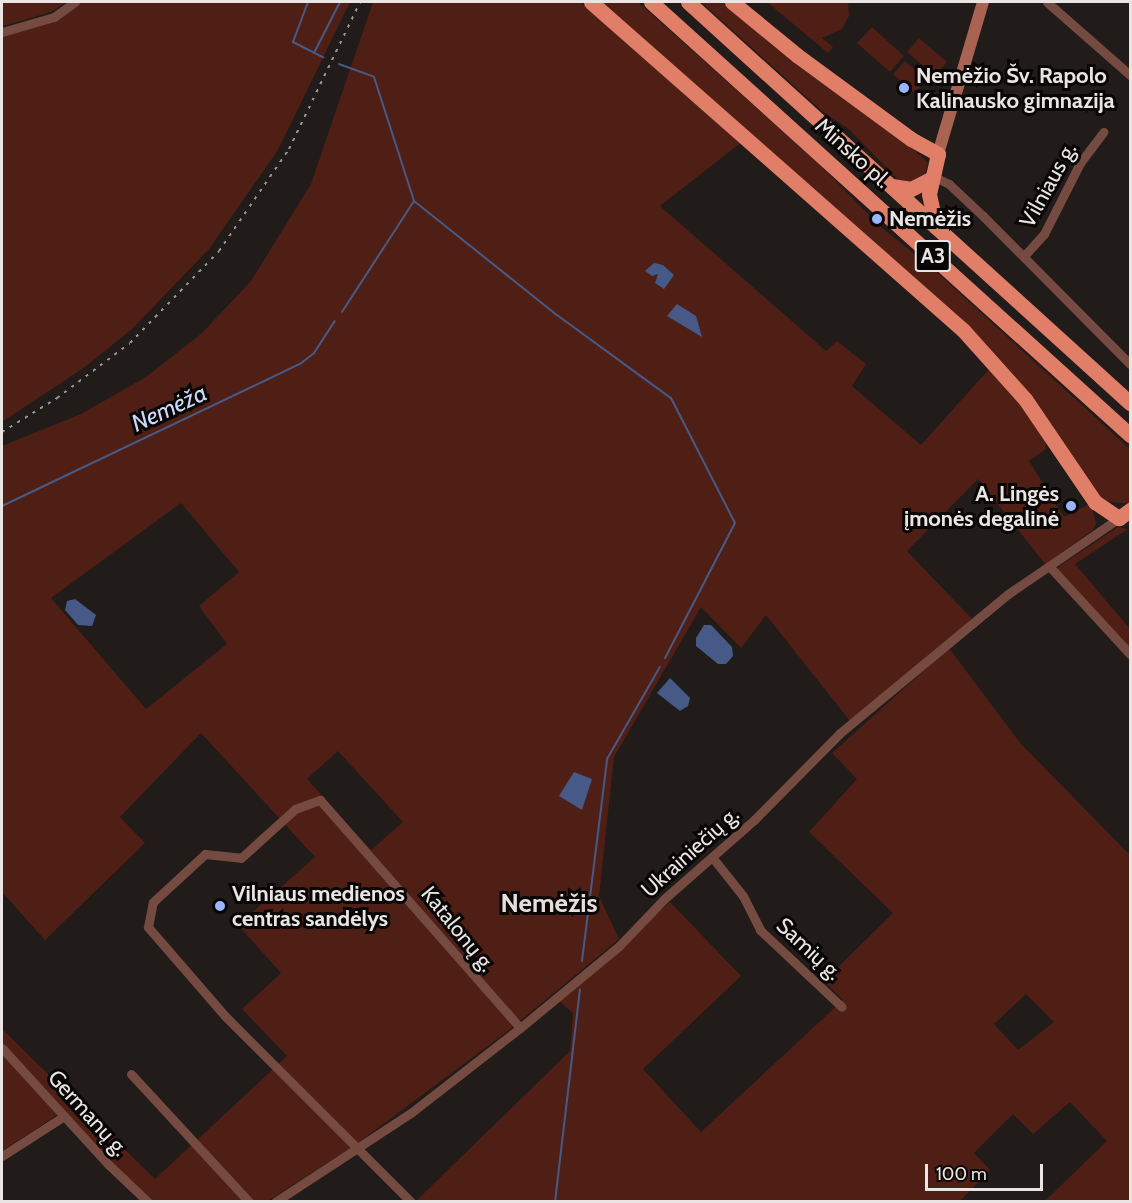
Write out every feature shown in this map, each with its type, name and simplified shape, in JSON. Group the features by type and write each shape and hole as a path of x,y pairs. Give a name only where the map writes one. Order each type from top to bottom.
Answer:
{"highway":[{"path":"591,2 963,330 1025,399 1089,495 1125,514"},
{"name":"Minsko pl.","path":"651,2 1131,435"},
{"name":"Minsko pl.","path":"688,2 1131,403"},
{"path":"732,2 798,56 911,139 939,154 931,177 930,203 936,227"},
{"path":"891,186 911,189 931,177"}],"main road":[{"path":"939,154 983,2"}],"street":[{"path":"2,32 54,16 75,2"},
{"path":"1047,2 1131,75"},
{"name":"Vilniaus g.","path":"1024,256 1044,234 1080,163 1103,132"},
{"name":"Vilniaus g.","path":"931,177 949,184 1131,364"},
{"name":"Ukrainiečių g.","path":"276,1202 412,1112 520,1028 619,946 754,820 840,733 1008,594 1125,514"},
{"path":"1049,566 1131,654"},
{"name":"Katalonų g.","path":"357,1149 225,1016 147,922 153,902 205,854 241,858 295,809 320,800 520,1028"},
{"name":"Samių g.","path":"712,857 743,896 760,930 842,1007"},
{"name":"Germanų g.","path":"2,1048 148,1202"},
{"path":"130,1074 249,1202"},
{"path":"2,1156 64,1116"},
{"path":"357,1149 411,1202"}],"shaded area":[{"path":"2,2 67,2 51,12 3,26"},
{"path":"80,2 350,2 278,150 209,249 132,329 85,367 2,422 2,36 60,19"},
{"path":"373,2 581,2 743,141 660,206 826,351 837,341 866,364 852,386 921,445 991,367 1045,436 1046,449 1029,461 1064,517 1091,503 1096,524 1093,530 1045,564 978,479 907,551 972,619 850,721 766,615 741,648 701,607 614,757 599,896 619,939 508,1031 359,1142 268,1201 154,1201 57,1115 2,1151 2,1029 155,1179 287,1056 242,1009 281,973 238,925 315,857 201,733 120,817 145,843 45,940 2,892 2,446 81,414 146,377 202,333 251,281 311,184","holes":["181,503 239,572 199,606 227,644 146,709 51,598","338,751 403,822 371,850 307,779"]},
{"path":"600,2 638,2 820,165 882,228 931,267 1130,449 1130,504 1103,501 1030,397"},
{"path":"701,2 725,2 901,137 928,163 923,181 901,183 850,130 822,111"},
{"path":"767,2 848,2 849,16 842,29 822,38 833,47 828,53"},
{"path":"872,27 904,56 890,72 857,43"},
{"path":"919,38 947,62 935,76 907,52"},
{"path":"905,61 926,80 914,93 893,74"},
{"path":"1118,527 1128,529 1075,564 1130,629 1130,649 1055,569"},
{"path":"949,648 1021,744 1130,855 1130,1201 1045,1201 1107,1141 1070,1102 1033,1134 1013,1114 974,1153 990,1170 960,1201 416,1201 570,1051 573,1013 559,1001 670,902 741,976 643,1069 701,1132 843,1000 824,981 893,913 809,832 857,779 832,753","holes":["1026,994 1054,1022 1018,1050 994,1024"]}],"water":[{"path":"654,263 663,265 674,275 664,289 655,283 658,274 652,276 645,271"},
{"path":"677,304 696,316 702,337 667,316"},
{"path":"75,599 96,615 92,626 78,625 65,610 67,601"},
{"path":"704,625 711,625 732,647 733,656 726,664 718,664 696,646 696,638"},
{"path":"670,678 690,698 688,706 680,711 657,693"},
{"path":"574,772 592,779 582,810 559,796"}],"waterway":[{"name":"Nemėža","path":"308,2 293,42 323,57"},
{"path":"314,53 340,2"},
{"name":"Nemėža","path":"339,64 374,77 414,201 342,312"},
{"path":"414,201 557,315 671,398 735,523 665,658"},
{"name":"Nemėža","path":"2,506 300,364 314,353 335,321"},
{"path":"582,961 607,759 660,667"},
{"path":"555,1202 580,989"}],"railway":[{"path":"2,432 57,398 130,343 219,251 289,149 360,2"}],"place":[{"name":"Nemėžio Šv. Rapolo Kalinausko gimnazija","path":"904,88"},
{"name":"Nemėžis","path":"877,219"},
{"name":"A. Lingės įmonės degalinė","path":"1071,506"},
{"name":"Vilniaus medienos centras sandėlys","path":"220,906"}],"district":[{"name":"Nemėžis","path":"549,904"}]}
